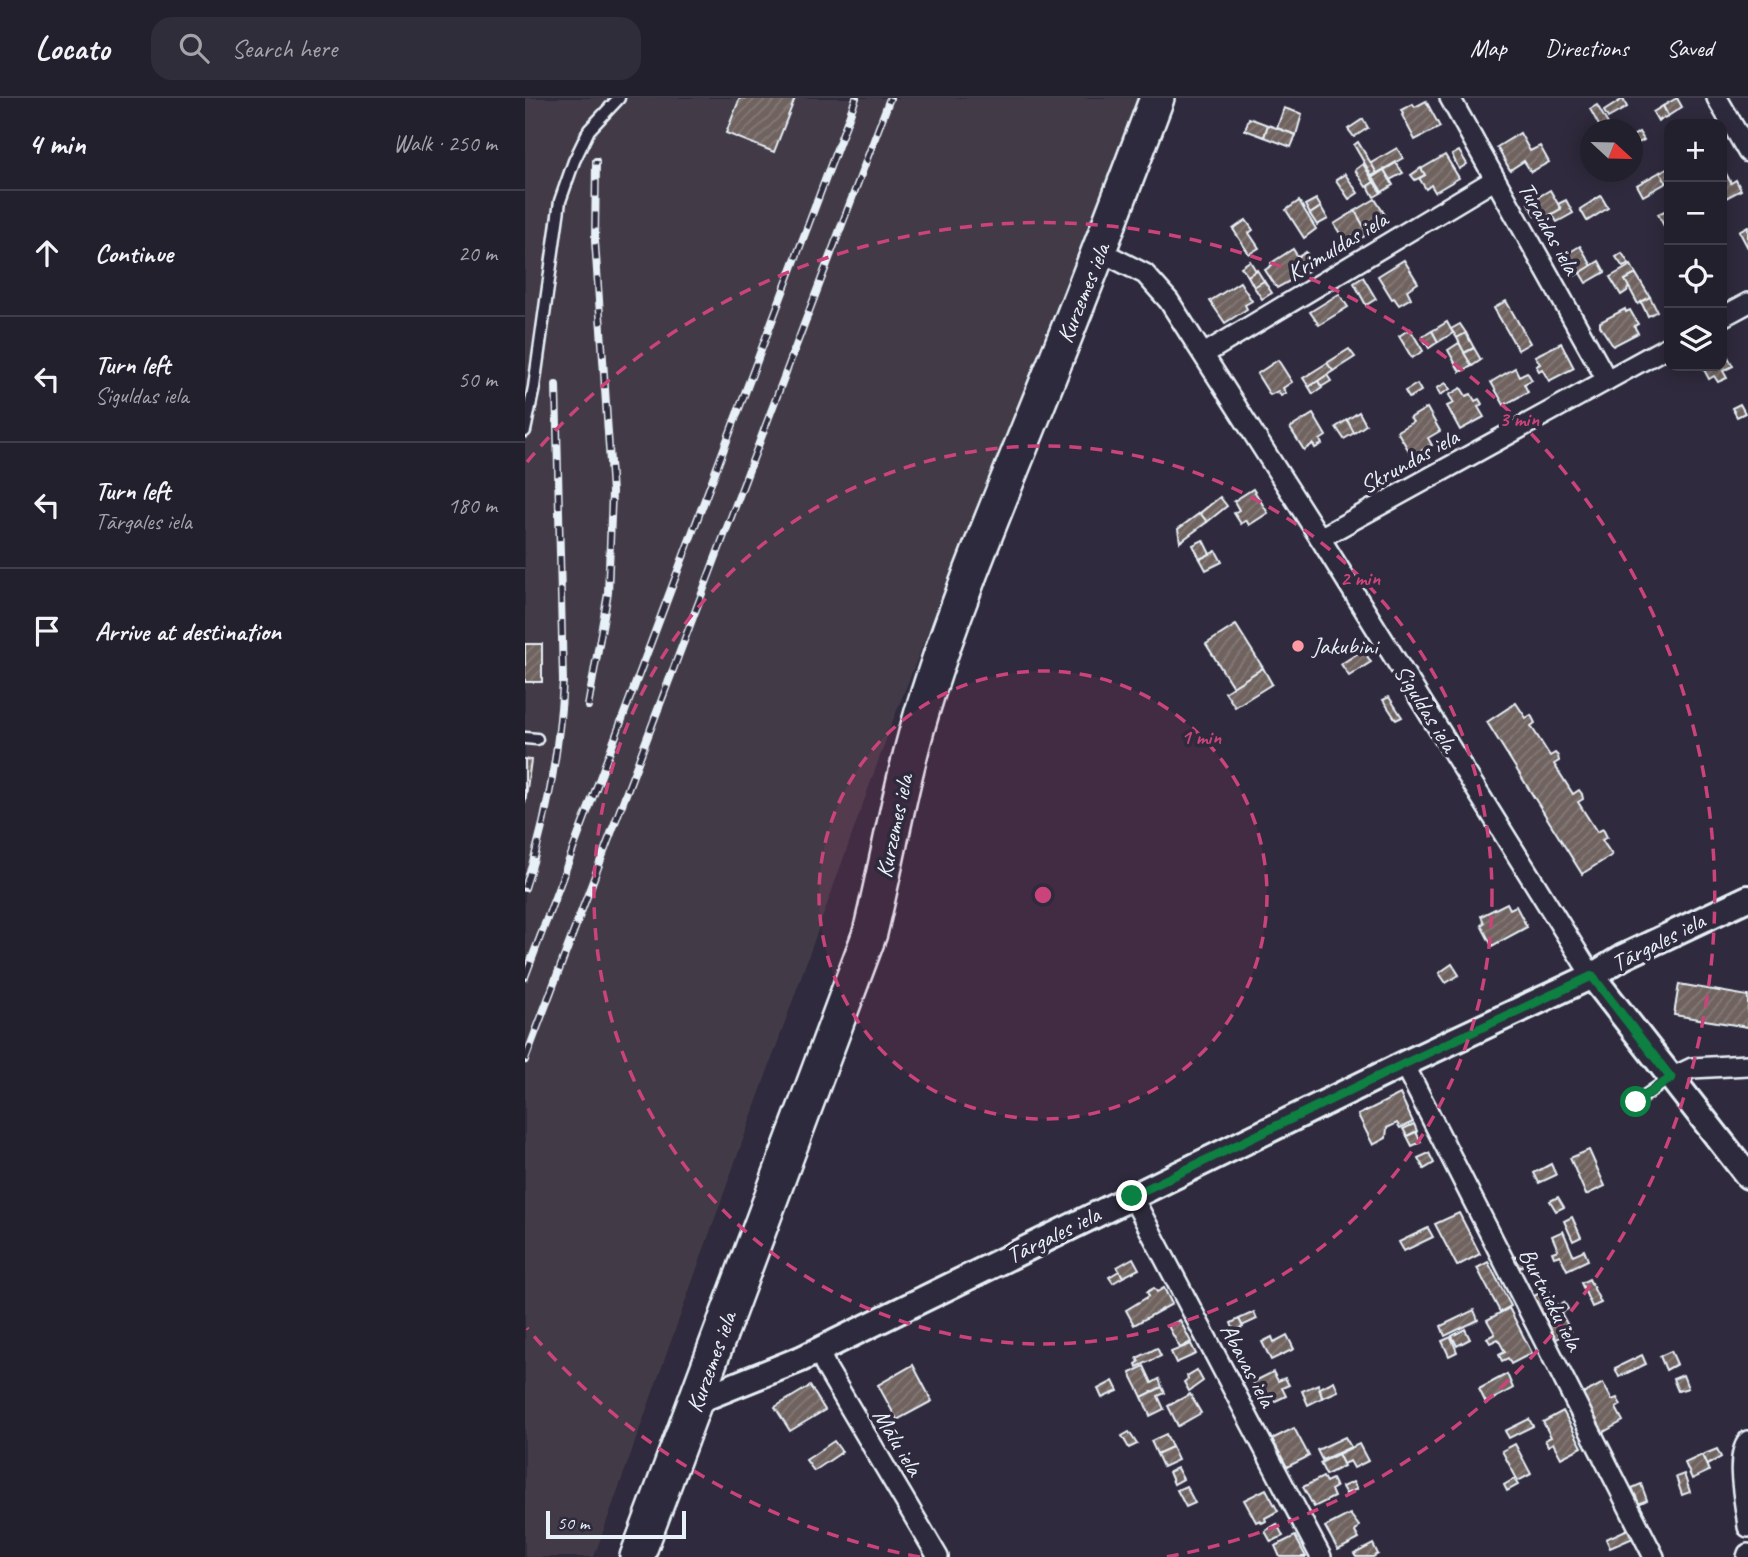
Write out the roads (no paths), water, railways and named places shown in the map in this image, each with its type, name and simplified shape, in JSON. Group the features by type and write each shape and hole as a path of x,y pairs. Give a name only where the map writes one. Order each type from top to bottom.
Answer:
{"highway":[{"name":"Kurzemes iela","path":"637,1557 870,933 908,762 960,598 1100,251 1157,98"}],"street":[{"name":"Turaidas iela","path":"1450,98 1607,380"},
{"path":"1717,98 1748,152"},
{"name":"Krimuldas iela","path":"1204,354 1494,180"},
{"name":"Siguldas iela","path":"1100,251 1145,274 1169,301 1320,538 1592,976 1748,1176"},
{"path":"1727,314 1748,303"},
{"name":"Skrundas iela","path":"1320,538 1664,349"},
{"name":"Tārgales iela","path":"696,1401 818,1351 1748,898"},
{"name":"Burtnieku iela","path":"1406,1063 1654,1557"},
{"path":"1671,1078 1692,1068 1748,1065"},
{"name":"Abavas iela","path":"1132,1196 1321,1557"},
{"name":"Mālu iela","path":"818,1351 938,1557"},
{"path":"1748,1441 1741,1462 1748,1527"}],"lane":[{"path":"525,431 538,360 560,201 574,161 589,130 619,98"},
{"path":"525,738 537,739"},
{"path":"1636,1102 1671,1078"}],"railway":[{"path":"525,977 856,98"},
{"path":"525,1060 890,98"},
{"path":"588,706 608,593 612,492 595,241 596,161"},
{"path":"525,888 551,786 563,681 556,385"}],"place":[{"name":"Jakubini","path":"1298,646"}]}
